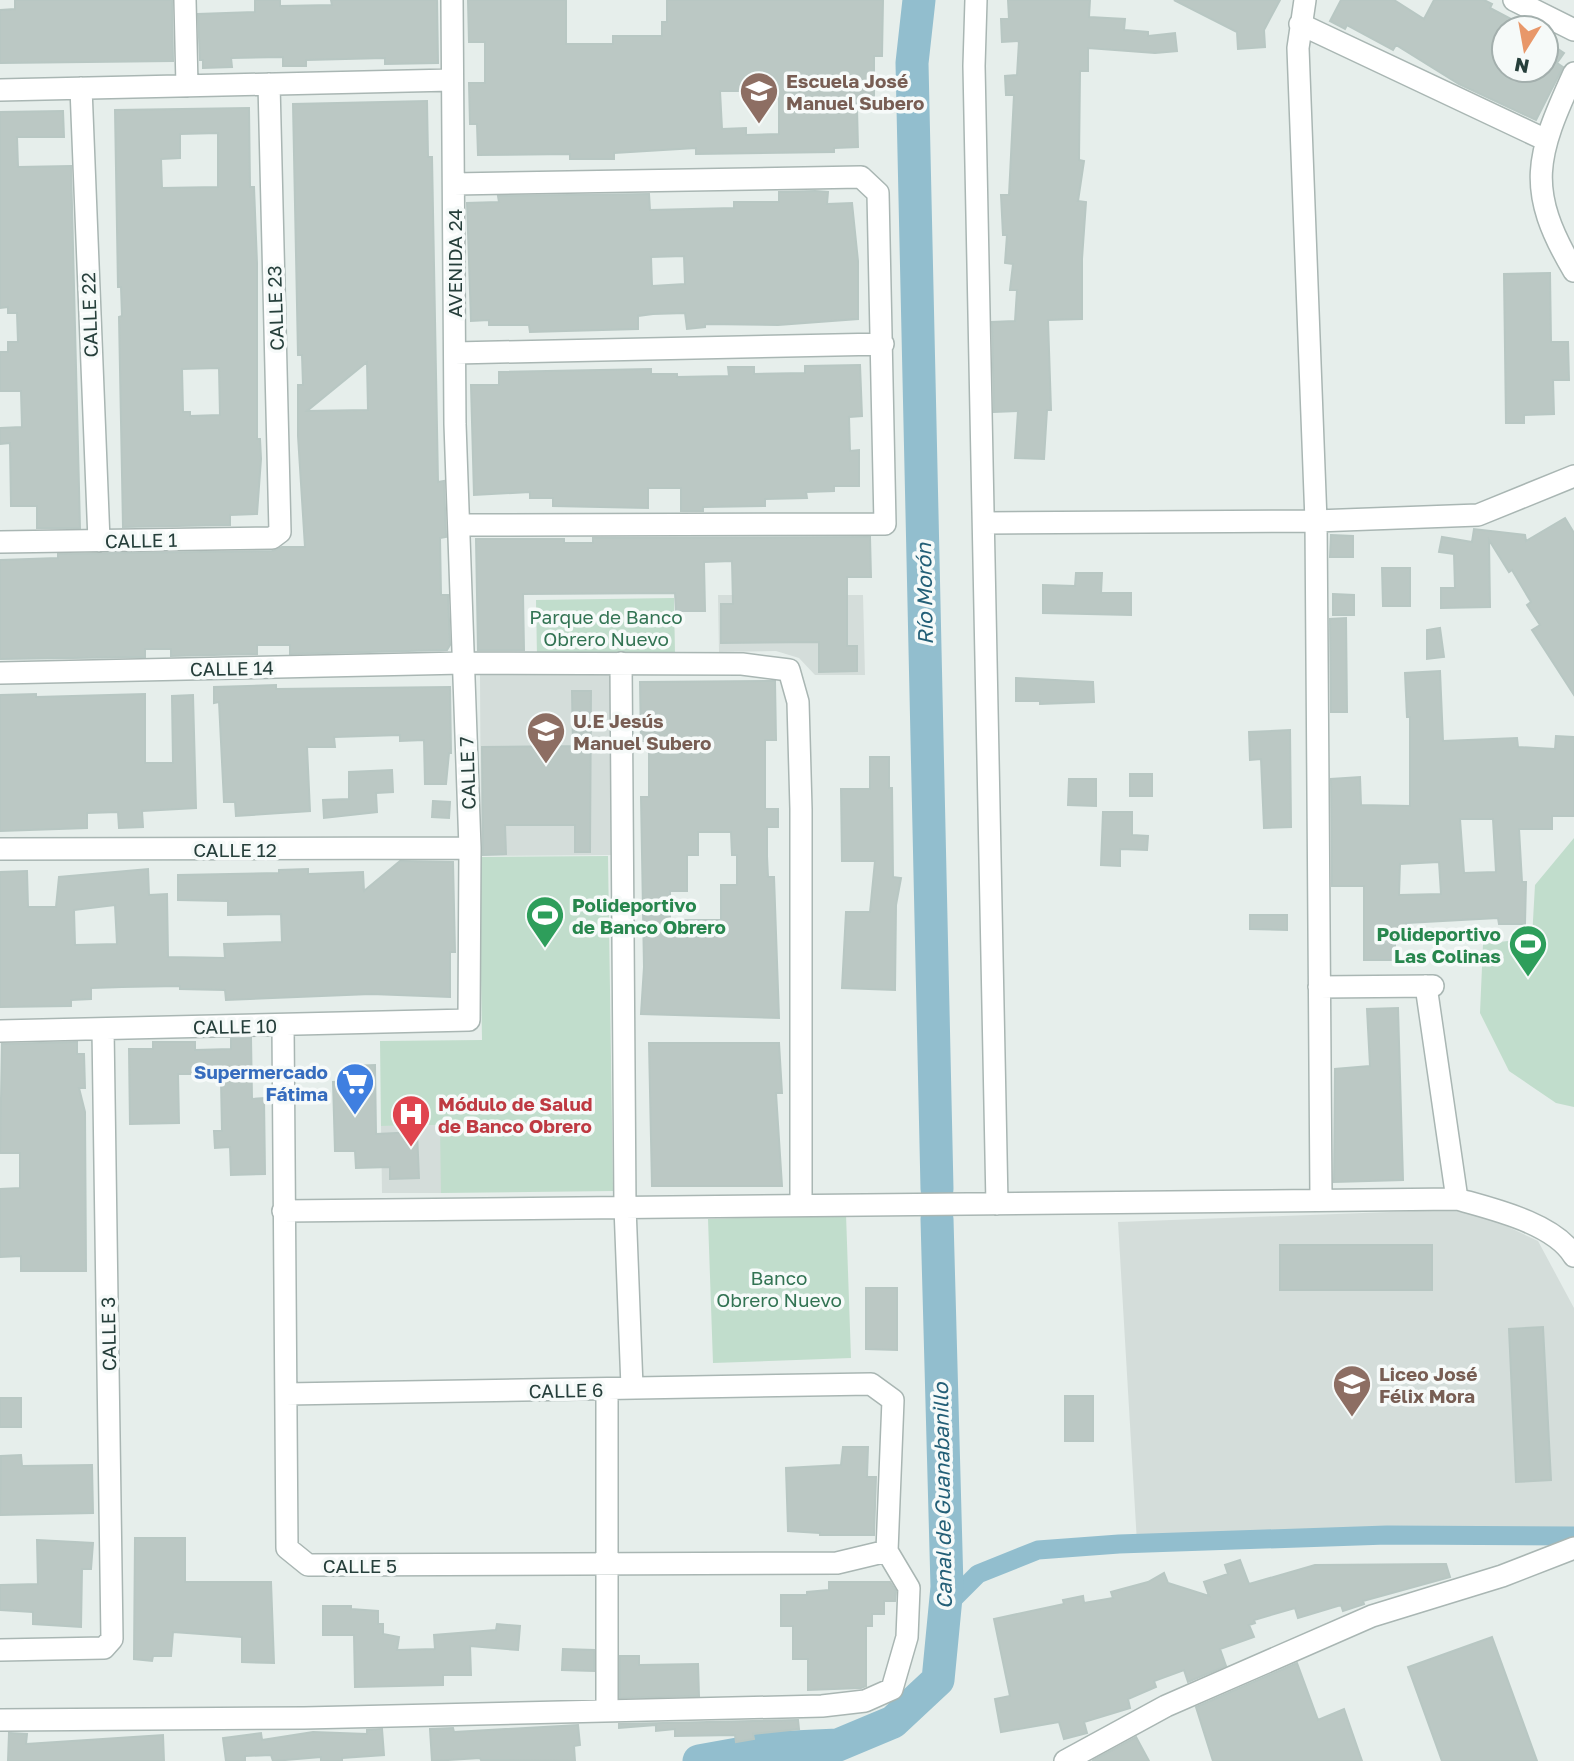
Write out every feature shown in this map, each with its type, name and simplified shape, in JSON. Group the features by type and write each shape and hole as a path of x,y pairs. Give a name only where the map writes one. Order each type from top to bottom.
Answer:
{"street":[{"path":"185,0 187,86"},
{"name":"AVENIDA 24","path":"452,0 455,354 461,525"},
{"path":"975,0 974,80 997,1204"},
{"path":"1305,0 1298,48 1316,521 1321,1198"},
{"path":"1514,0 1574,30"},
{"path":"1300,24 1546,140"},
{"path":"1574,73 1546,140 1539,186 1552,234 1574,271"},
{"path":"0,90 452,80"},
{"name":"CALLE 23","path":"269,84 279,532"},
{"name":"CALLE 22","path":"81,88 99,541"},
{"path":"454,184 862,177 878,193 883,344 886,524 461,525"},
{"path":"455,354 883,344"},
{"path":"985,523 1316,521 1478,515 1571,483"},
{"name":"CALLE 7","path":"461,525 470,848 469,1020"},
{"name":"CALLE 1","path":"0,542 272,538 279,532"},
{"name":"CALLE 14","path":"0,673 463,663 741,664 789,670 798,702 801,816 801,1203"},
{"path":"621,663 625,1208 632,1387"},
{"name":"CALLE 12","path":"0,849 470,848"},
{"path":"1319,987 1429,986 1457,1199"},
{"name":"CALLE 10","path":"0,1031 469,1020"},
{"name":"CALLE 5","path":"283,1025 287,1548 292,1555 308,1565 837,1563 887,1551"},
{"name":"CALLE 3","path":"0,1650 104,1648 112,1639 103,1029"},
{"path":"283,1211 625,1208 801,1203 997,1204 1321,1198 1457,1199 1535,1225 1570,1249 1574,1256"},
{"name":"CALLE 6","path":"286,1394 871,1384 893,1400 887,1551"},
{"path":"607,1389 607,1710"},
{"path":"1065,1761 1166,1706 1372,1616 1502,1576 1574,1548"},
{"path":"0,1720 304,1718 822,1706 865,1701 892,1689 907,1637 909,1588 887,1551"}],"shaded area":[{"path":"718,595 863,595 865,675 815,675 799,658 776,651 719,652"},
{"name":"U.E Jesús Manuel Subero","path":"480,675 612,675 613,855 481,856"},
{"name":"Módulo de Salud de Banco Obrero","path":"441,1125 441,1193 382,1193 381,1126"},
{"name":"Liceo José Félix Mora","path":"1470,1209 1538,1241 1574,1308 1574,1529 1137,1543 1118,1222"}],"green space":[{"name":"Parque de Banco Obrero Nuevo","path":"674,598 675,654 537,657 536,600"},
{"name":"Polideportivo Las Colinas","path":"1574,838 1574,1107 1556,1103 1509,1071 1480,1013 1483,944 1532,938 1535,885"},
{"name":"Polideportivo de Banco Obrero","path":"608,856 613,1191 441,1193 440,1125 381,1126 380,1041 482,1040 479,857"},
{"name":"Banco Obrero Nuevo","path":"846,1214 851,1358 713,1363 708,1219"}],"building":[{"path":"15,0 172,0 173,61 0,63 0,10 15,9"},
{"path":"255,0 280,0 280,6 332,5 331,0 437,0 438,63 385,64 385,58 306,60 306,66 283,66 283,57 231,58 232,67 203,68 203,60 200,60 198,14 255,12"},
{"path":"468,0 566,0 566,44 613,44 613,36 662,36 662,22 667,22 667,0 883,0 882,56 874,56 874,108 857,108 858,147 834,148 834,152 696,154 696,148 614,153 614,159 570,159 570,154 478,155 477,124 470,124 469,83 485,83 485,42 469,42","holes":["720,91 751,91 751,99 779,98 779,134 746,135 746,128 722,129"]},
{"path":"1008,0 1090,0 1089,17 1125,19 1124,30 1148,32 1148,36 1175,33 1177,51 1155,53 1088,48 1088,71 1080,71 1079,160 1084,161 1078,201 1086,202 1082,319 1048,320 1051,410 1047,410 1044,459 1015,458 1018,411 994,412 992,322 1015,321 1017,290 1010,290 1013,264 1005,263 1007,235 1003,235 1001,195 1009,195 1014,95 1006,95 1005,76 1017,75 1019,41 1002,42 1001,19 1009,19"},
{"path":"1174,0 1280,0 1264,30 1265,47 1238,49 1237,32"},
{"path":"1341,0 1394,0 1424,19 1434,0 1484,0 1492,4 1490,8 1501,14 1490,14 1490,84 1554,84 1536,120 1459,84 1396,45 1393,50 1347,25 1345,29 1330,21"},
{"path":"427,101 428,157 432,157 438,482 444,481 446,537 440,538 441,595 448,595 450,645 447,650 290,654 290,645 257,645 257,654 171,656 171,649 145,649 145,657 0,659 0,560 58,558 58,554 272,551 282,547 305,547 298,436 298,385 303,385 302,355 298,355 293,104","holes":["367,362 368,410 307,411"]},
{"path":"249,108 250,187 254,187 257,263 257,439 260,439 261,459 257,514 230,515 230,525 123,527 119,317 122,316 121,287 118,287 115,110","holes":["218,133 218,187 162,188 161,159 180,158 180,134","219,368 220,415 190,416 190,412 183,412 182,369"]},
{"path":"63,111 64,137 17,137 18,167 71,166 80,528 37,528 37,506 11,506 10,443 0,444 0,428 22,427 21,391 0,391 0,352 8,352 8,342 18,342 17,313 8,313 8,307 0,308 0,112"},
{"path":"779,192 828,192 827,204 852,203 858,261 858,319 778,325 705,324 705,327 687,329 685,313 653,314 638,316 638,329 530,332 529,325 489,325 489,320 471,321 467,203 499,202 498,196 649,194 650,210 734,208 734,202 779,202","holes":["684,256 685,284 652,286 651,257"]},
{"path":"1550,273 1551,342 1568,342 1569,380 1553,380 1554,414 1524,415 1524,423 1506,423 1504,274"},
{"path":"860,365 862,416 849,417 850,451 859,450 859,486 834,486 834,491 806,492 807,498 765,499 765,506 703,507 703,511 681,511 681,488 648,488 648,508 553,506 553,498 530,498 530,492 474,495 471,385 499,385 499,372 651,369 651,374 677,374 677,377 729,376 728,367 754,367 754,374 805,373 805,366"},
{"path":"1565,518 1574,533 1574,695 1532,630 1540,625 1527,605 1531,602 1512,570 1509,572 1489,540 1490,607 1441,608 1441,588 1455,588 1454,554 1439,552 1442,537 1472,542 1474,529 1525,535 1526,541"},
{"path":"1331,535 1353,536 1353,557 1330,557"},
{"path":"870,537 871,577 847,577 847,646 857,646 857,671 819,672 819,642 721,643 721,604 733,604 732,561 704,562 705,611 676,611 675,593 523,594 524,650 478,650 476,539 564,539 564,543 593,543 593,538"},
{"path":"1382,568 1410,568 1410,606 1383,606"},
{"path":"1076,573 1102,573 1101,593 1131,593 1131,615 1043,613 1043,585 1075,586"},
{"path":"1333,594 1354,595 1354,615 1333,615"},
{"path":"1346,618 1347,712 1331,712 1330,619"},
{"path":"1440,628 1444,657 1427,659 1427,630"},
{"path":"1440,671 1443,741 1517,738 1518,747 1555,749 1556,736 1574,737 1574,816 1552,816 1552,829 1519,829 1522,882 1526,882 1525,924 1499,924 1498,918 1406,923 1406,941 1395,942 1395,960 1364,960 1364,886 1332,886 1331,779 1360,777 1361,805 1410,806 1410,717 1407,717 1405,673","holes":["1460,819 1493,819 1496,872 1464,873","1439,862 1441,894 1399,895 1400,864"]},
{"path":"1016,678 1093,682 1094,702 1040,704 1040,701 1016,701"},
{"path":"775,681 776,740 765,740 765,809 778,809 778,827 767,827 767,856 768,877 774,877 779,1018 641,1014 644,967 641,797 649,797 649,741 641,741 640,682","holes":["698,832 731,832 732,855 737,855 737,885 721,885 721,920 670,920 670,891 687,891 687,855 698,855"]},
{"path":"276,685 276,689 450,687 451,753 446,784 425,784 424,740 400,741 400,735 334,737 335,747 307,747 310,811 236,816 235,802 224,802 219,702 214,703 214,687"},
{"path":"572,691 591,691 590,852 575,852 575,825 505,825 506,854 483,855 482,747 573,746"},
{"path":"36,694 36,697 145,694 145,763 173,763 172,696 193,695 196,808 142,811 143,827 119,828 118,812 87,813 87,828 0,831 0,695"},
{"path":"1290,730 1291,827 1264,828 1261,759 1250,760 1249,732"},
{"path":"870,757 889,757 893,877 901,878 896,905 895,990 842,988 846,912 870,912 875,861 842,861 841,789 870,789"},
{"path":"392,770 393,792 376,793 377,812 324,818 323,800 349,799 349,772"},
{"path":"1130,774 1152,774 1152,796 1130,796"},
{"path":"1069,779 1096,779 1096,806 1068,805"},
{"path":"433,801 450,802 449,818 432,817"},
{"path":"1103,812 1132,812 1132,835 1148,836 1147,850 1120,849 1120,866 1101,865"},
{"path":"400,861 453,862 455,952 450,952 450,997 371,994 226,1000 225,990 180,989 180,986 122,987 91,988 91,999 71,1000 71,1006 0,1007 0,872 27,871 28,907 56,907 59,877 148,869 149,895 167,894 168,957 225,958 224,944 282,942 281,914 228,915 228,901 178,900 178,875 279,873 279,870 308,869 308,874 363,872 364,891","holes":["115,905 117,944 75,945 74,910"]},
{"path":"1250,915 1287,915 1287,930 1250,929"},
{"path":"1398,1008 1403,1180 1334,1182 1335,1069 1370,1066 1367,1009"},
{"path":"251,1038 252,1099 264,1098 265,1174 231,1175 230,1147 215,1148 214,1131 222,1131 221,1081 212,1081 212,1074 178,1074 179,1123 130,1124 129,1049 153,1049 153,1042 195,1042 195,1050 231,1049 231,1039"},
{"path":"77,1042 77,1054 84,1054 85,1088 79,1088 85,1112 86,1271 21,1271 21,1256 0,1257 0,1189 20,1188 20,1153 0,1153 2,1044"},
{"path":"649,1043 779,1043 782,1093 776,1093 782,1186 652,1186"},
{"name":"Supermercado Fátima","path":"375,1065 376,1134 417,1132 419,1178 390,1179 390,1167 356,1168 355,1151 335,1151 333,1082 351,1081 351,1066"},
{"path":"1280,1245 1432,1245 1432,1290 1280,1290"},
{"path":"866,1288 897,1288 897,1350 866,1349"},
{"path":"1543,1327 1551,1480 1516,1482 1509,1329"},
{"path":"1065,1396 1093,1396 1093,1441 1065,1441"},
{"path":"0,1398 21,1398 21,1427 0,1427"},
{"path":"843,1447 868,1447 867,1477 876,1477 874,1535 820,1535 788,1531 786,1468 841,1465"},
{"path":"21,1455 22,1466 92,1465 93,1513 0,1515 1,1456"},
{"path":"135,1538 185,1538 185,1582 271,1582 274,1663 242,1662 242,1637 173,1632 171,1656 153,1656 152,1661 134,1659"},
{"path":"37,1540 93,1543 91,1569 82,1569 81,1627 33,1624 33,1612 0,1610 0,1585 38,1584"},
{"path":"1240,1560 1249,1584 1315,1565 1446,1564 1450,1577 1363,1601 1364,1604 1343,1611 1341,1605 1298,1618 1295,1608 1254,1620 1255,1623 1249,1625 1254,1637 1220,1649 1226,1666 1188,1682 1184,1670 1154,1681 1156,1687 1128,1699 1130,1708 1084,1722 1087,1733 1064,1739 1059,1722 1001,1732 995,1699 1010,1696 994,1619 1064,1604 1063,1600 1083,1596 1084,1603 1113,1598 1111,1592 1148,1582 1164,1573 1168,1583 1209,1596 1204,1582 1228,1574 1225,1565"},
{"path":"829,1582 890,1582 896,1591 895,1601 884,1601 884,1614 872,1614 872,1626 866,1626 866,1686 861,1688 808,1690 808,1659 793,1659 793,1626 781,1626 781,1595 807,1595 807,1592 829,1590"},
{"path":"323,1606 351,1606 351,1609 378,1611 378,1624 383,1624 383,1634 399,1637 397,1650 435,1649 434,1635 496,1630 497,1624 520,1626 518,1650 470,1646 471,1675 443,1675 443,1685 355,1687 354,1635 323,1635"},
{"path":"1492,1637 1537,1761 1442,1761 1408,1667"},
{"path":"563,1649 594,1650 594,1671 562,1670"},
{"path":"620,1656 639,1656 639,1665 698,1664 699,1696 620,1698"},
{"path":"1297,1663 1318,1720 1344,1709 1362,1761 1213,1761 1196,1707"},
{"path":"798,1720 799,1729 753,1734 754,1739 736,1742 735,1735 675,1736 675,1729 656,1731 656,1725 619,1728 619,1724"},
{"path":"578,1725 580,1745 574,1746 575,1761 480,1758 432,1761 430,1729 453,1728 454,1732"},
{"path":"382,1729 384,1755 342,1758 342,1761 321,1761 321,1757 273,1761 271,1755 245,1756 245,1761 226,1761 223,1738 261,1733 262,1740 313,1732 367,1734 367,1730"},
{"path":"9,1733 27,1734 26,1744 163,1735 164,1761 8,1761"},
{"path":"1136,1737 1149,1761 1092,1761"}],"waterway":[{"name":"Río Morón","path":"919,0 912,63 937,1189"},
{"name":"Canal de Guanabanillo","path":"699,1761 771,1748 838,1745 893,1722 938,1680 947,1587 937,1219"},
{"path":"945,1607 978,1574 1038,1550 1119,1544 1387,1535 1574,1536"}],"place":[{"name":"Escuela José Manuel Subero","path":"759,125"},
{"name":"U.E Jesús Manuel Subero","path":"546,765"},
{"name":"Polideportivo de Banco Obrero","path":"545,949"},
{"name":"Polideportivo Las Colinas","path":"1528,978"},
{"name":"Supermercado Fátima","path":"355,1116"},
{"name":"Módulo de Salud de Banco Obrero","path":"411,1148"},
{"name":"Liceo José Félix Mora","path":"1352,1418"}]}
